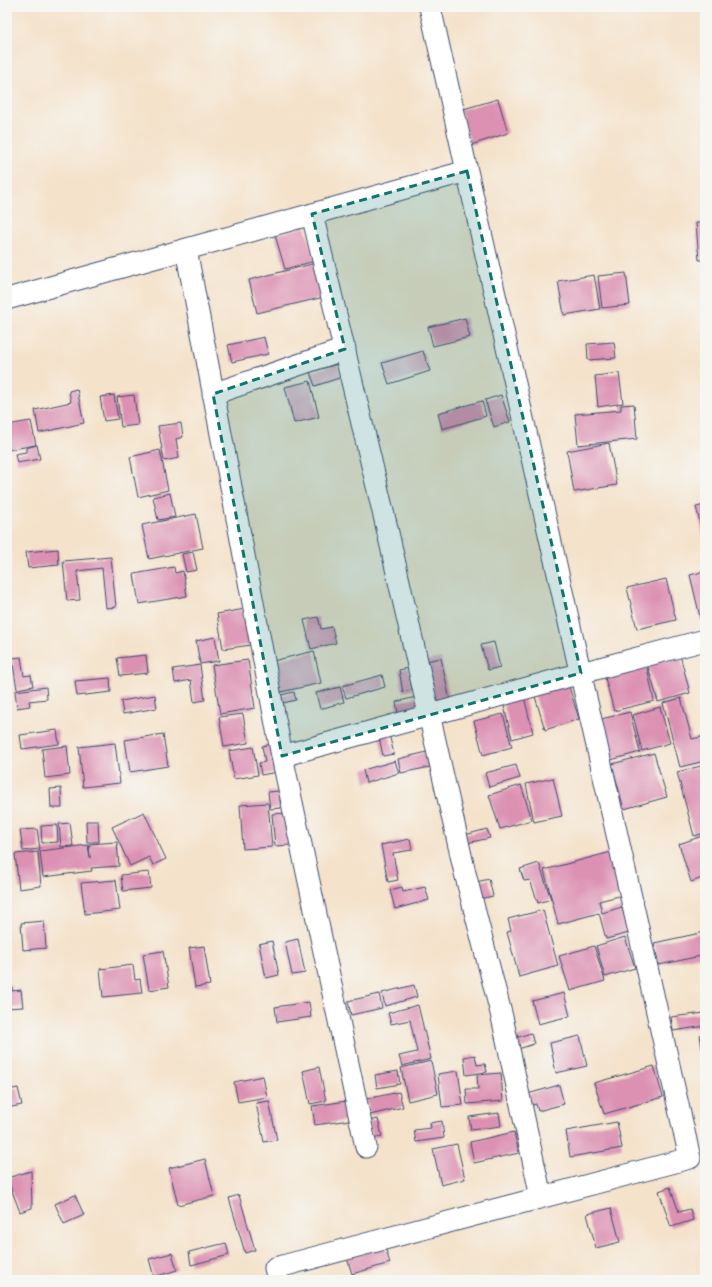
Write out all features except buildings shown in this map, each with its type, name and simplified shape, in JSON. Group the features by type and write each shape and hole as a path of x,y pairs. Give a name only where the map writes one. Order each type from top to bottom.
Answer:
{"street":[{"path":"278,1280 275,1268 690,1158 430,7"},
{"path":"7,299 467,171"},
{"path":"312,214 345,349 465,873 502,1017 541,1197"},
{"path":"186,249 282,756 366,1147"},
{"path":"213,394 345,349"},
{"path":"282,756 705,640"}],"highlighted area":[{"path":"467,171 581,673 282,756 213,394 345,349 312,214"}]}
